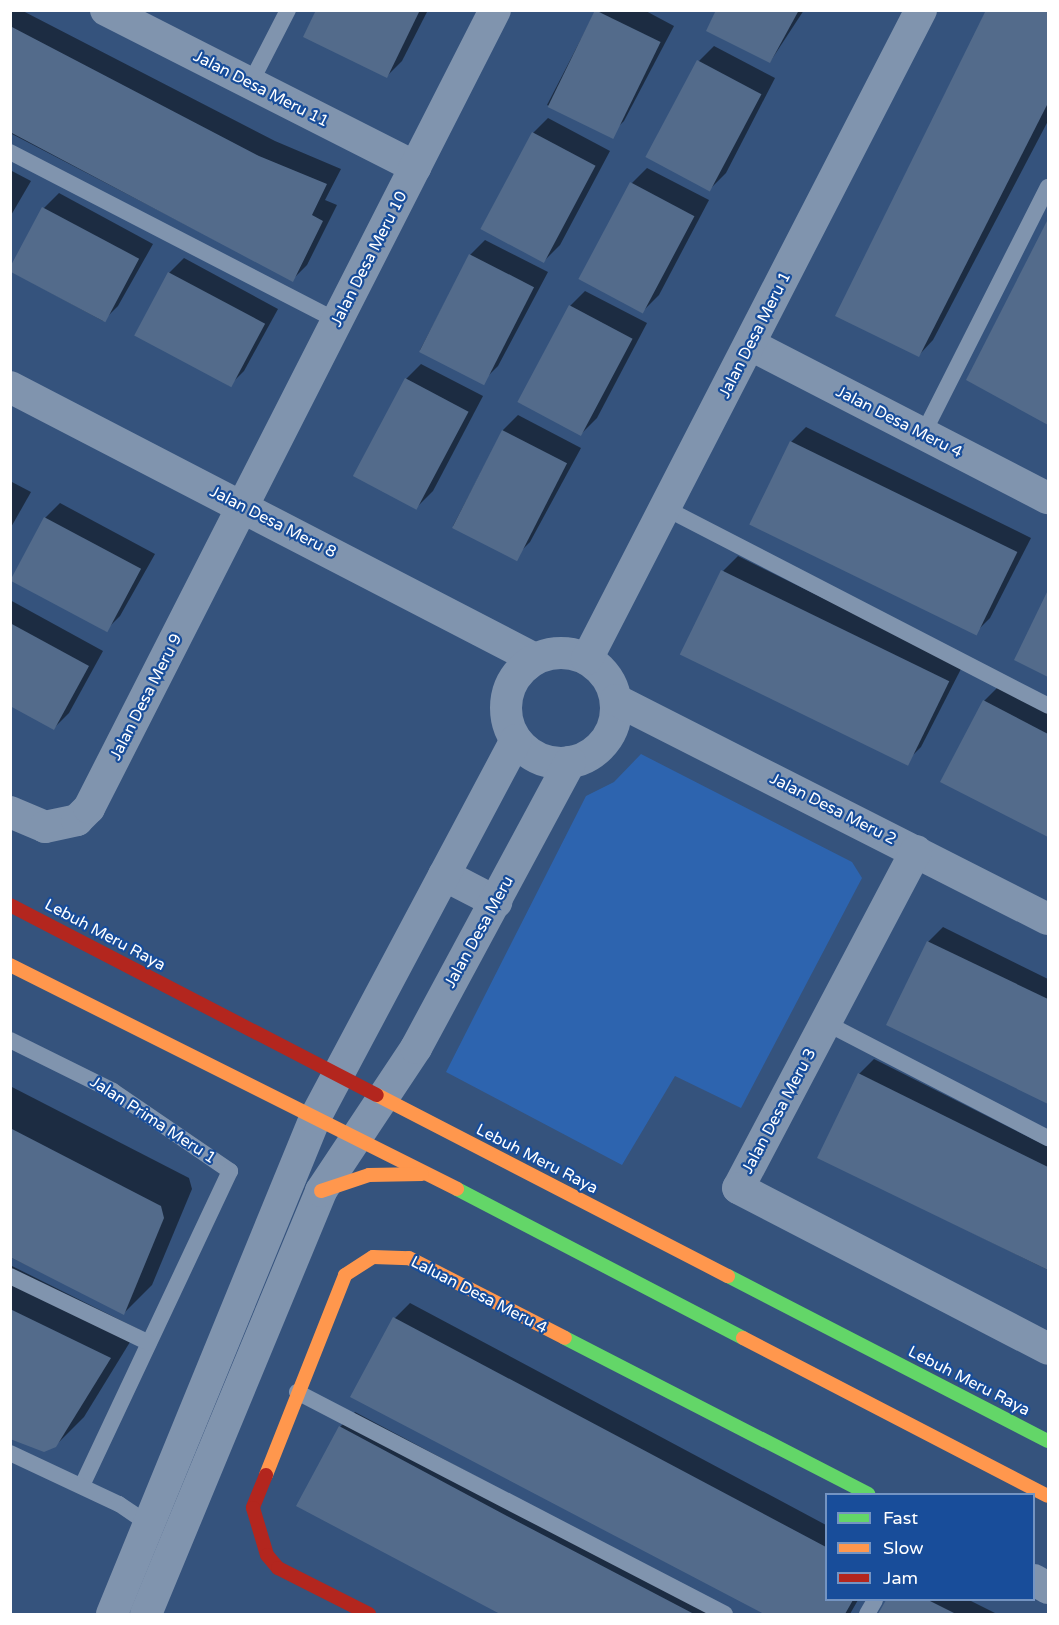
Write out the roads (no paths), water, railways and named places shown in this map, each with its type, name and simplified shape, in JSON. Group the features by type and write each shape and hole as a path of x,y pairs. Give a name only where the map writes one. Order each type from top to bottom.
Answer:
{"main road":[{"name":"Lebuh Meru Raya","path":"10,905 1048,1441"},
{"path":"10,965 430,1175 1048,1496"},
{"path":"321,1191 369,1175 430,1175"},
{"name":"Laluan Desa Meru 4","path":"353,1611 278,1568 267,1555 253,1508 345,1275 357,1264 390,1254 409,1258 866,1493"}],"street":[{"name":"Jalan Desa Meru 11","path":"106,10 415,167"},
{"name":"Jalan Desa Meru 10","path":"244,507 495,10"},
{"name":"Jalan Desa Meru 1","path":"587,659 921,10"},
{"name":"Jalan Desa Meru 4","path":"750,345 1048,498"},
{"name":"Jalan Desa Meru 8","path":"10,387 535,659"},
{"name":"Jalan Desa Meru 9","path":"10,812 45,827 77,820 89,808 244,507"},
{"path":"570,653 587,659 611,683 616,700 610,733 586,757 570,762 540,759 516,740 509,726 507,695 523,668 535,659 570,653"},
{"name":"Jalan Desa Meru 2","path":"616,700 1048,919"},
{"path":"146,1614 162,1533 315,1118 516,740"},
{"name":"Jalan Desa Meru","path":"162,1533 321,1191 358,1140 496,902 570,762"},
{"name":"Jalan Desa Meru 3","path":"916,851 738,1188 1048,1349"},
{"path":"444,875 496,902"},
{"path":"112,1614 162,1533"}],"lane":[{"path":"250,84 288,10"},
{"path":"10,152 338,321"},
{"path":"923,434 1048,187"},
{"path":"665,508 1048,706"},
{"path":"826,1023 1048,1138"},
{"name":"Jalan Prima Meru 1","path":"10,1040 113,1091 230,1170 149,1343"},
{"path":"10,1276 149,1343 82,1486"},
{"path":"297,1392 725,1614"},
{"path":"10,1453 82,1486 162,1533"}]}
